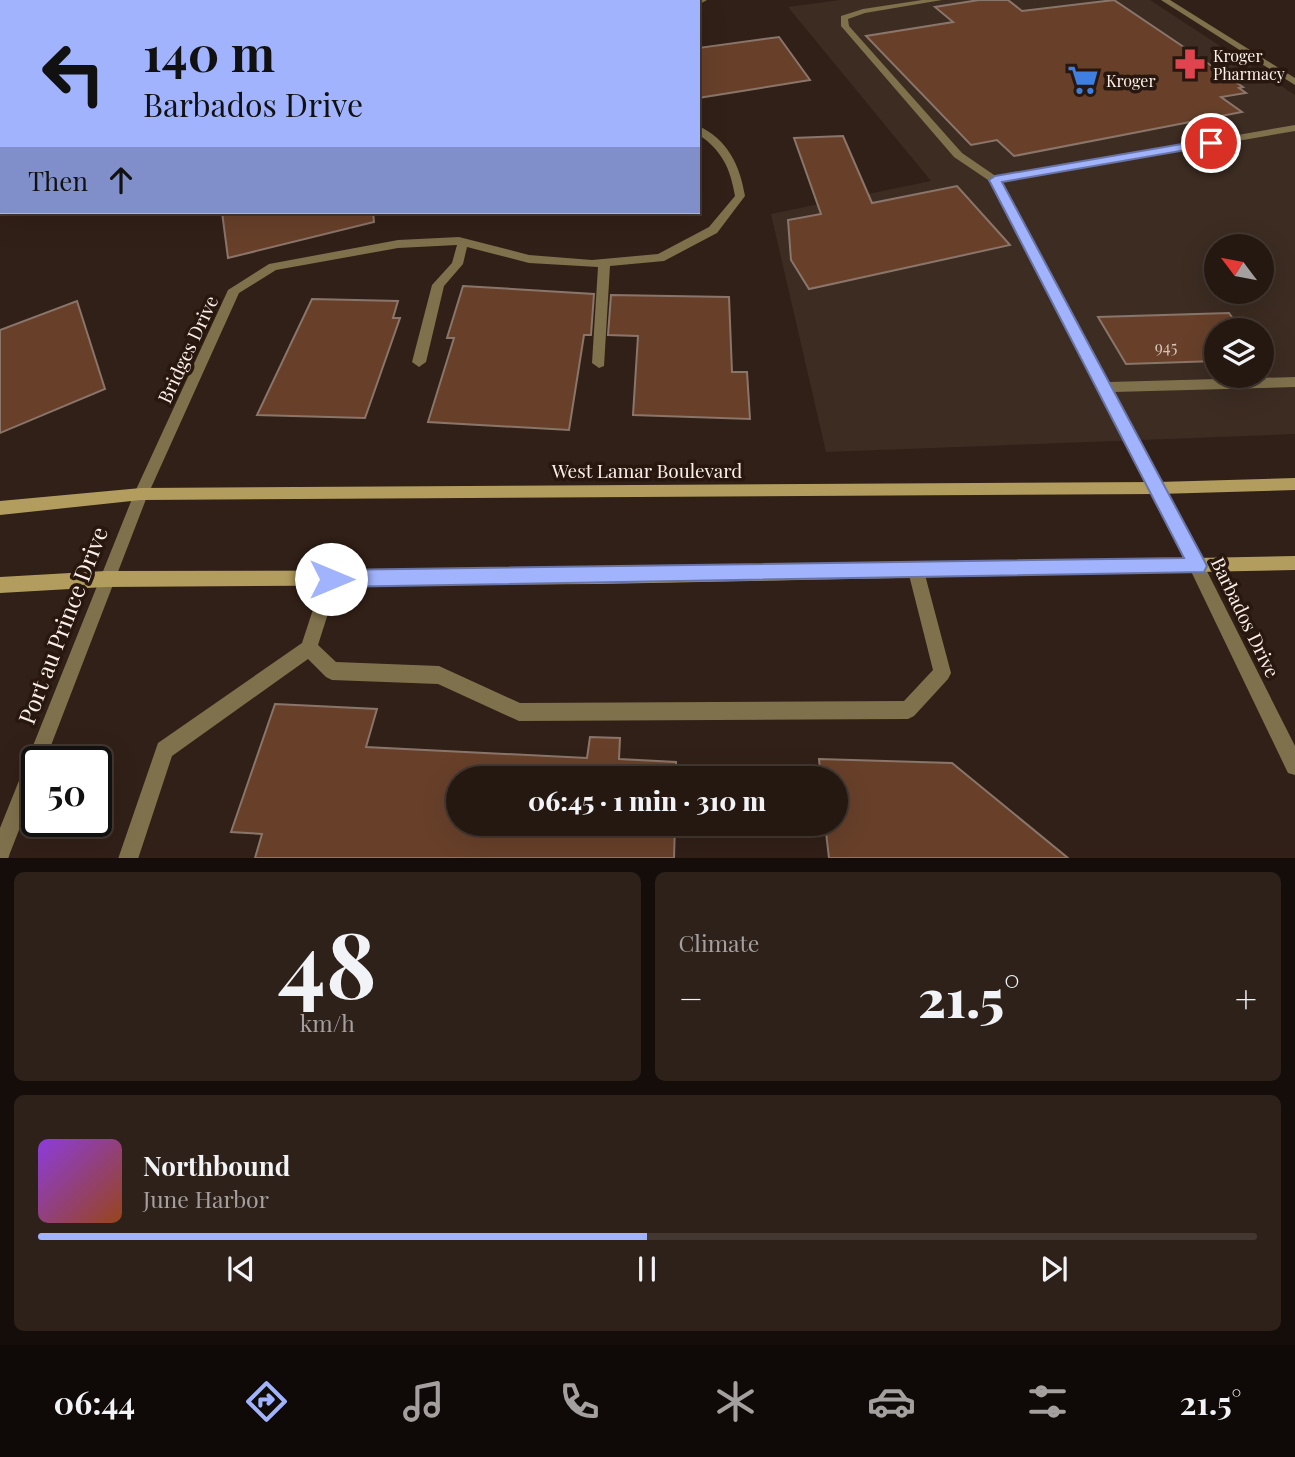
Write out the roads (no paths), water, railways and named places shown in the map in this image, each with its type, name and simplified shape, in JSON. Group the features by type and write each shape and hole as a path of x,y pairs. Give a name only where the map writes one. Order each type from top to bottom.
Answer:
{"main road":[{"name":"West Lamar Boulevard","path":"0,509 141,495 1158,488 1295,484"},
{"path":"0,585 105,579 331,579 1295,563"}],"street":[{"path":"938,0 863,11 844,18 845,26 958,155 995,180 1295,128"},
{"path":"1165,0 1295,82"},
{"name":"Bridges Drive","path":"141,495 234,290 273,267 398,244 463,242 529,259 604,263 660,258 713,230 740,196 735,164 712,138 700,130"},
{"name":"Barbados Drive","path":"995,180 1198,566 1295,766"},
{"path":"419,362 438,285 457,264 463,242"},
{"path":"599,363 604,263"},
{"path":"1105,387 1295,382"},
{"name":"Port au Prince Drive","path":"0,853 105,579 141,495"},
{"path":"309,648 332,671 439,675 519,712 908,710 942,673 916,571"},
{"path":"128,858 165,750 309,648 331,579"}],"place":[{"name":"Kroger Pharmacy","path":"1190,64"},
{"name":"Kroger","path":"1083,80"}]}
